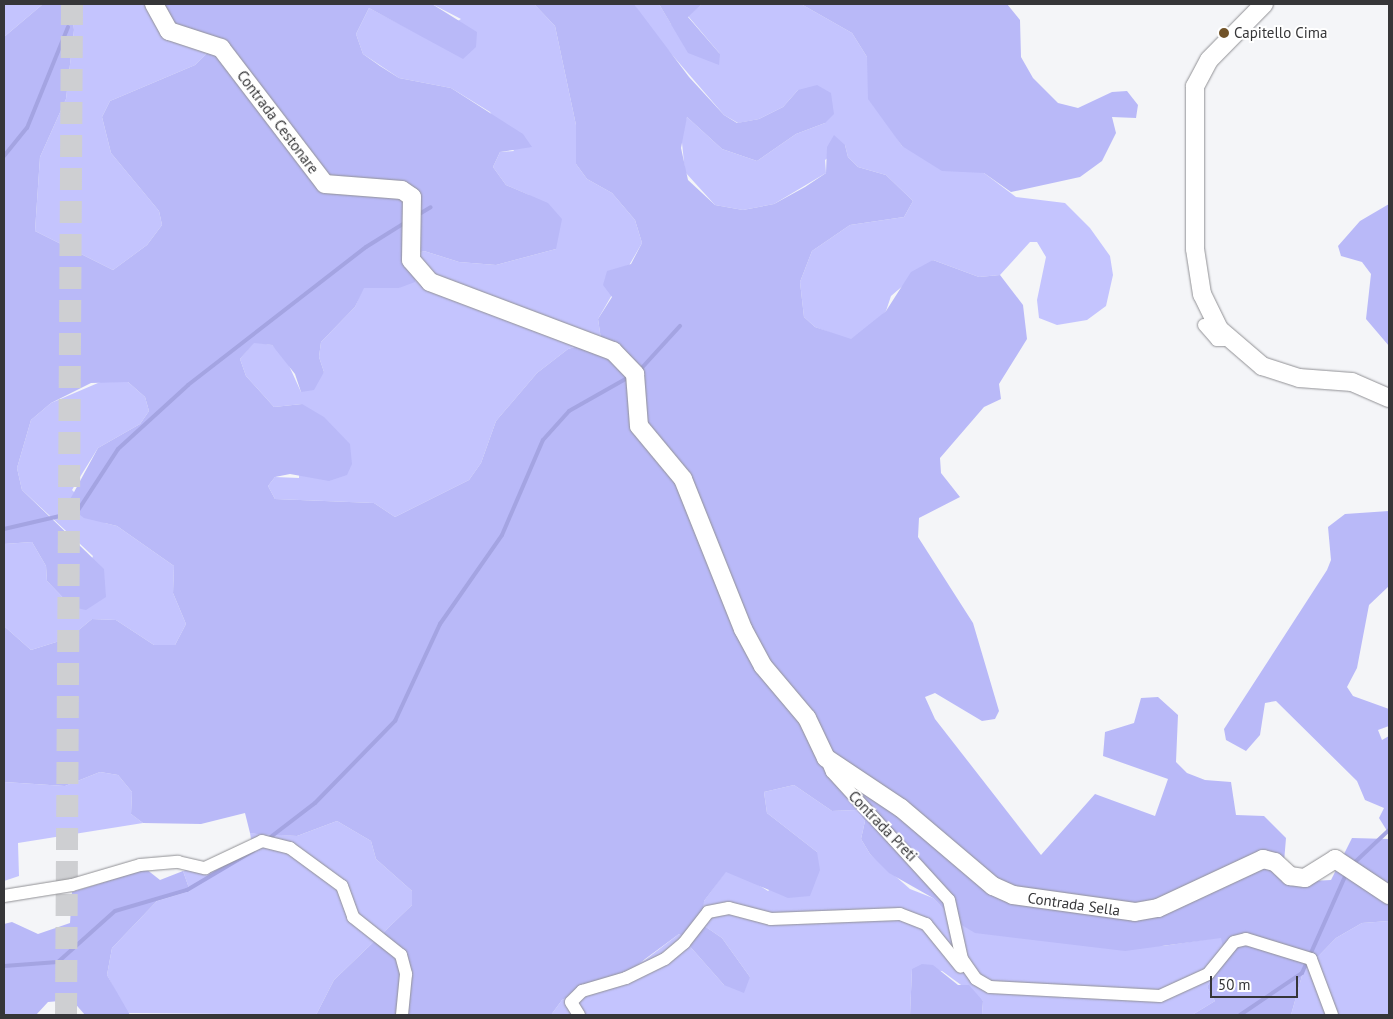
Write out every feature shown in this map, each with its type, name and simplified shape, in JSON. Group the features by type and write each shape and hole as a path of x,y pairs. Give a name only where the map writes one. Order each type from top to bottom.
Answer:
{"street":[{"name":"Contrada Cestonare","path":"154,4 169,31 221,48 325,184 402,190 412,197 411,260 430,282 613,351 632,371"},
{"path":"1264,4 1204,66 1194,98 1196,265 1206,306 1228,340 1273,372 1352,382 1389,398"},
{"path":"1204,325 1217,340 1228,340"},
{"name":"Contrada Preti","path":"632,371 639,426 684,479 743,629 763,666 807,718 832,772 949,900 962,959 976,978"},
{"name":"Contrada Sella","path":"826,758 901,808 992,886 1013,895 1135,912 1158,908 1263,859 1275,862 1290,876 1304,878 1335,859 1389,895"},
{"path":"4,896 72,885 140,865 178,862 205,868 262,841 290,848 342,886 353,917 401,955 406,974 402,1015"},
{"path":"579,1015 571,1002 582,991 626,978 665,959 684,943 708,912 729,908 771,920 900,914 926,924 946,943 966,974 990,987 1160,996 1208,974 1234,942 1246,938 1306,957 1332,1015"}],"shaded area":[{"path":"4,4 43,4 4,37"},
{"path":"43,4 65,4 72,11 74,30 66,99 40,157 35,231 113,270 147,245 162,225 159,211 111,153 102,117 110,101 195,65 213,47 159,31 148,4 432,4 477,32 476,47 463,59 369,8 356,34 363,54 399,78 451,88 523,134 532,147 500,152 493,167 506,185 548,203 562,219 556,249 496,265 459,262 424,251 414,255 415,282 399,288 364,288 355,307 321,342 319,357 324,372 314,390 301,392 295,374 272,345 254,343 240,359 246,376 274,407 302,404 324,417 350,444 352,464 347,475 329,481 290,474 275,477 268,486 275,499 374,503 395,517 469,480 481,463 496,421 537,373 568,349 601,339 598,319 612,297 603,285 607,271 631,264 642,243 635,220 612,193 587,179 576,164 576,125 555,26 534,4 634,4 689,77 724,115 737,123 759,119 783,107 798,90 817,85 831,93 834,114 825,123 796,134 757,161 722,149 687,117 681,148 688,180 715,205 743,210 774,204 805,187 826,173 827,147 834,135 845,145 848,157 858,167 886,175 913,201 904,217 850,225 812,251 800,282 804,317 815,327 851,339 886,311 911,272 933,260 979,277 1000,275 1023,305 1027,339 999,384 1001,399 984,407 940,458 941,473 960,497 919,518 918,537 973,623 999,711 995,719 982,721 935,693 925,697 935,719 1041,855 1095,794 1155,816 1168,779 1103,756 1105,732 1134,723 1141,698 1158,697 1178,715 1176,762 1187,773 1205,780 1231,782 1236,815 1264,816 1286,838 1284,862 1312,881 1331,880 1352,838 1389,839 1389,921 1362,923 1336,938 1303,972 1291,1015 1192,1015 1215,1001 1207,987 1225,956 1221,938 1125,951 975,933 955,921 933,898 889,873 870,854 861,839 865,821 856,810 832,811 794,785 764,792 767,813 817,852 820,870 810,896 788,898 726,872 704,901 703,925 722,938 750,977 744,993 724,985 679,934 614,982 590,986 562,1000 551,1015 316,1015 334,980 412,905 412,891 376,859 371,841 337,821 297,836 250,833 245,813 201,824 143,823 131,814 132,792 118,775 100,772 65,786 4,782 4,626 31,650 69,638 92,619 116,620 154,645 175,645 186,624 173,593 174,566 117,526 84,518 67,505 98,448 140,424 149,411 145,397 128,382 91,383 51,403 31,420 17,468 22,490 104,569 106,597 86,610 72,607 47,581 46,566 32,542 4,544 4,37"},
{"path":"65,4 148,4 213,47 195,65 110,101 102,117 111,153 159,211 162,225 147,245 113,270 35,231 40,157 66,99 74,30 72,11"},
{"path":"432,4 534,4 555,26 576,125 576,164 587,179 612,193 635,220 642,243 598,319 601,339 568,349 537,373 496,421 481,463 469,480 395,517 374,503 275,499 268,486 275,477 299,478 302,404 274,407 246,376 240,359 254,342 272,345 286,359 301,392 324,372 319,357 321,342 355,307 363,288 399,288 414,255 424,251 459,262 496,265 556,249 529,195 506,185 493,167 500,152 514,151 490,112 451,88 399,78 363,54 356,34 369,8 428,39 461,19"},
{"path":"634,4 659,4 671,24 720,54 688,16 702,4 801,4 852,33 867,57 887,123 902,146 984,173 1016,197 1065,203 1090,228 1110,256 1113,275 1106,306 1087,320 1057,325 1039,318 1037,300 1046,257 1037,242 1030,242 1000,275 979,277 933,260 891,296 886,311 867,329 850,340 815,327 804,317 800,282 812,251 850,225 904,217 913,201 886,175 858,167 848,157 845,145 825,160 826,173 774,204 743,210 715,205 685,172 681,133 687,117 722,149 757,161 796,134 825,123 798,90 783,107 759,119 738,123 724,115 649,28"},
{"path":"659,4 702,4 688,17 720,54 719,65 688,53"},
{"path":"801,4 1007,4 1020,20 1021,57 1033,78 1058,103 1078,108 1112,92 1127,91 1138,105 1136,118 1112,117 1116,133 1102,161 1080,177 1011,192 984,173 942,171 902,146 868,99 867,57 852,33"},
{"path":"1389,204 1389,346 1366,319 1371,274 1362,262 1341,256 1338,246 1360,221"},
{"path":"105,380 128,382 145,397 149,411 140,424 98,448 72,490 105,523 117,526 174,566 173,593 186,624 175,645 154,645 116,620 92,619 69,638 31,650 4,626 4,544 32,542 46,566 47,581 72,607 93,556 22,490 17,468 31,420 51,403"},
{"path":"1389,511 1389,586 1369,605 1357,668 1347,687 1353,696 1389,709 1389,726 1378,730 1382,740 1389,736 1389,834 1379,818 1384,808 1365,800 1357,781 1276,701 1265,703 1260,735 1246,751 1226,740 1224,729 1327,570 1331,560 1328,527 1345,514"},
{"path":"100,772 118,775 132,792 131,814 143,823 18,843 19,876 4,881 4,782 65,786"},
{"path":"794,785 832,811 856,810 865,821 861,839 870,854 910,889 933,898 955,921 1163,946 1222,937 1225,955 1207,987 1215,1001 1192,1015 982,1015 983,1001 942,971 912,969 910,1015 551,1015 562,1000 645,960 679,934 724,985 750,977 722,938 703,925 704,901 726,871 745,877 768,891 817,852 767,813 764,792"},
{"path":"337,821 371,841 376,859 412,891 412,905 334,980 316,1015 127,1013 107,975 112,948 157,901 190,891 183,871 253,850 250,833 297,836"},
{"path":"146,869 160,880 183,871 190,891 157,901 112,948 107,975 130,1015 85,1015 72,1000 48,1002 36,1015 4,1015 4,924 12,922 38,934 70,923 72,892"},
{"path":"1389,921 1389,1015 1291,1015 1303,972 1336,938 1362,923"},
{"path":"922,964 933,965 958,985 969,985 983,1001 982,1015 910,1015 912,969"}],"waterway":[{"path":"4,156 27,128 68,27"},
{"path":"416,216 431,207"},
{"path":"4,529 77,512 118,449 188,385 366,247 406,222"},
{"path":"639,371 680,326"},
{"path":"268,839 315,803 395,721 440,624 502,535 543,440 569,411 629,377"},
{"path":"1353,864 1389,830"},
{"path":"4,966 58,962 115,911 187,890 253,851"},
{"path":"1240,1015 1302,973 1347,872"}],"tunnel":[{"path":"66,1015 72,4"}],"place":[{"name":"Capitello Cima","path":"1224,33"}]}
